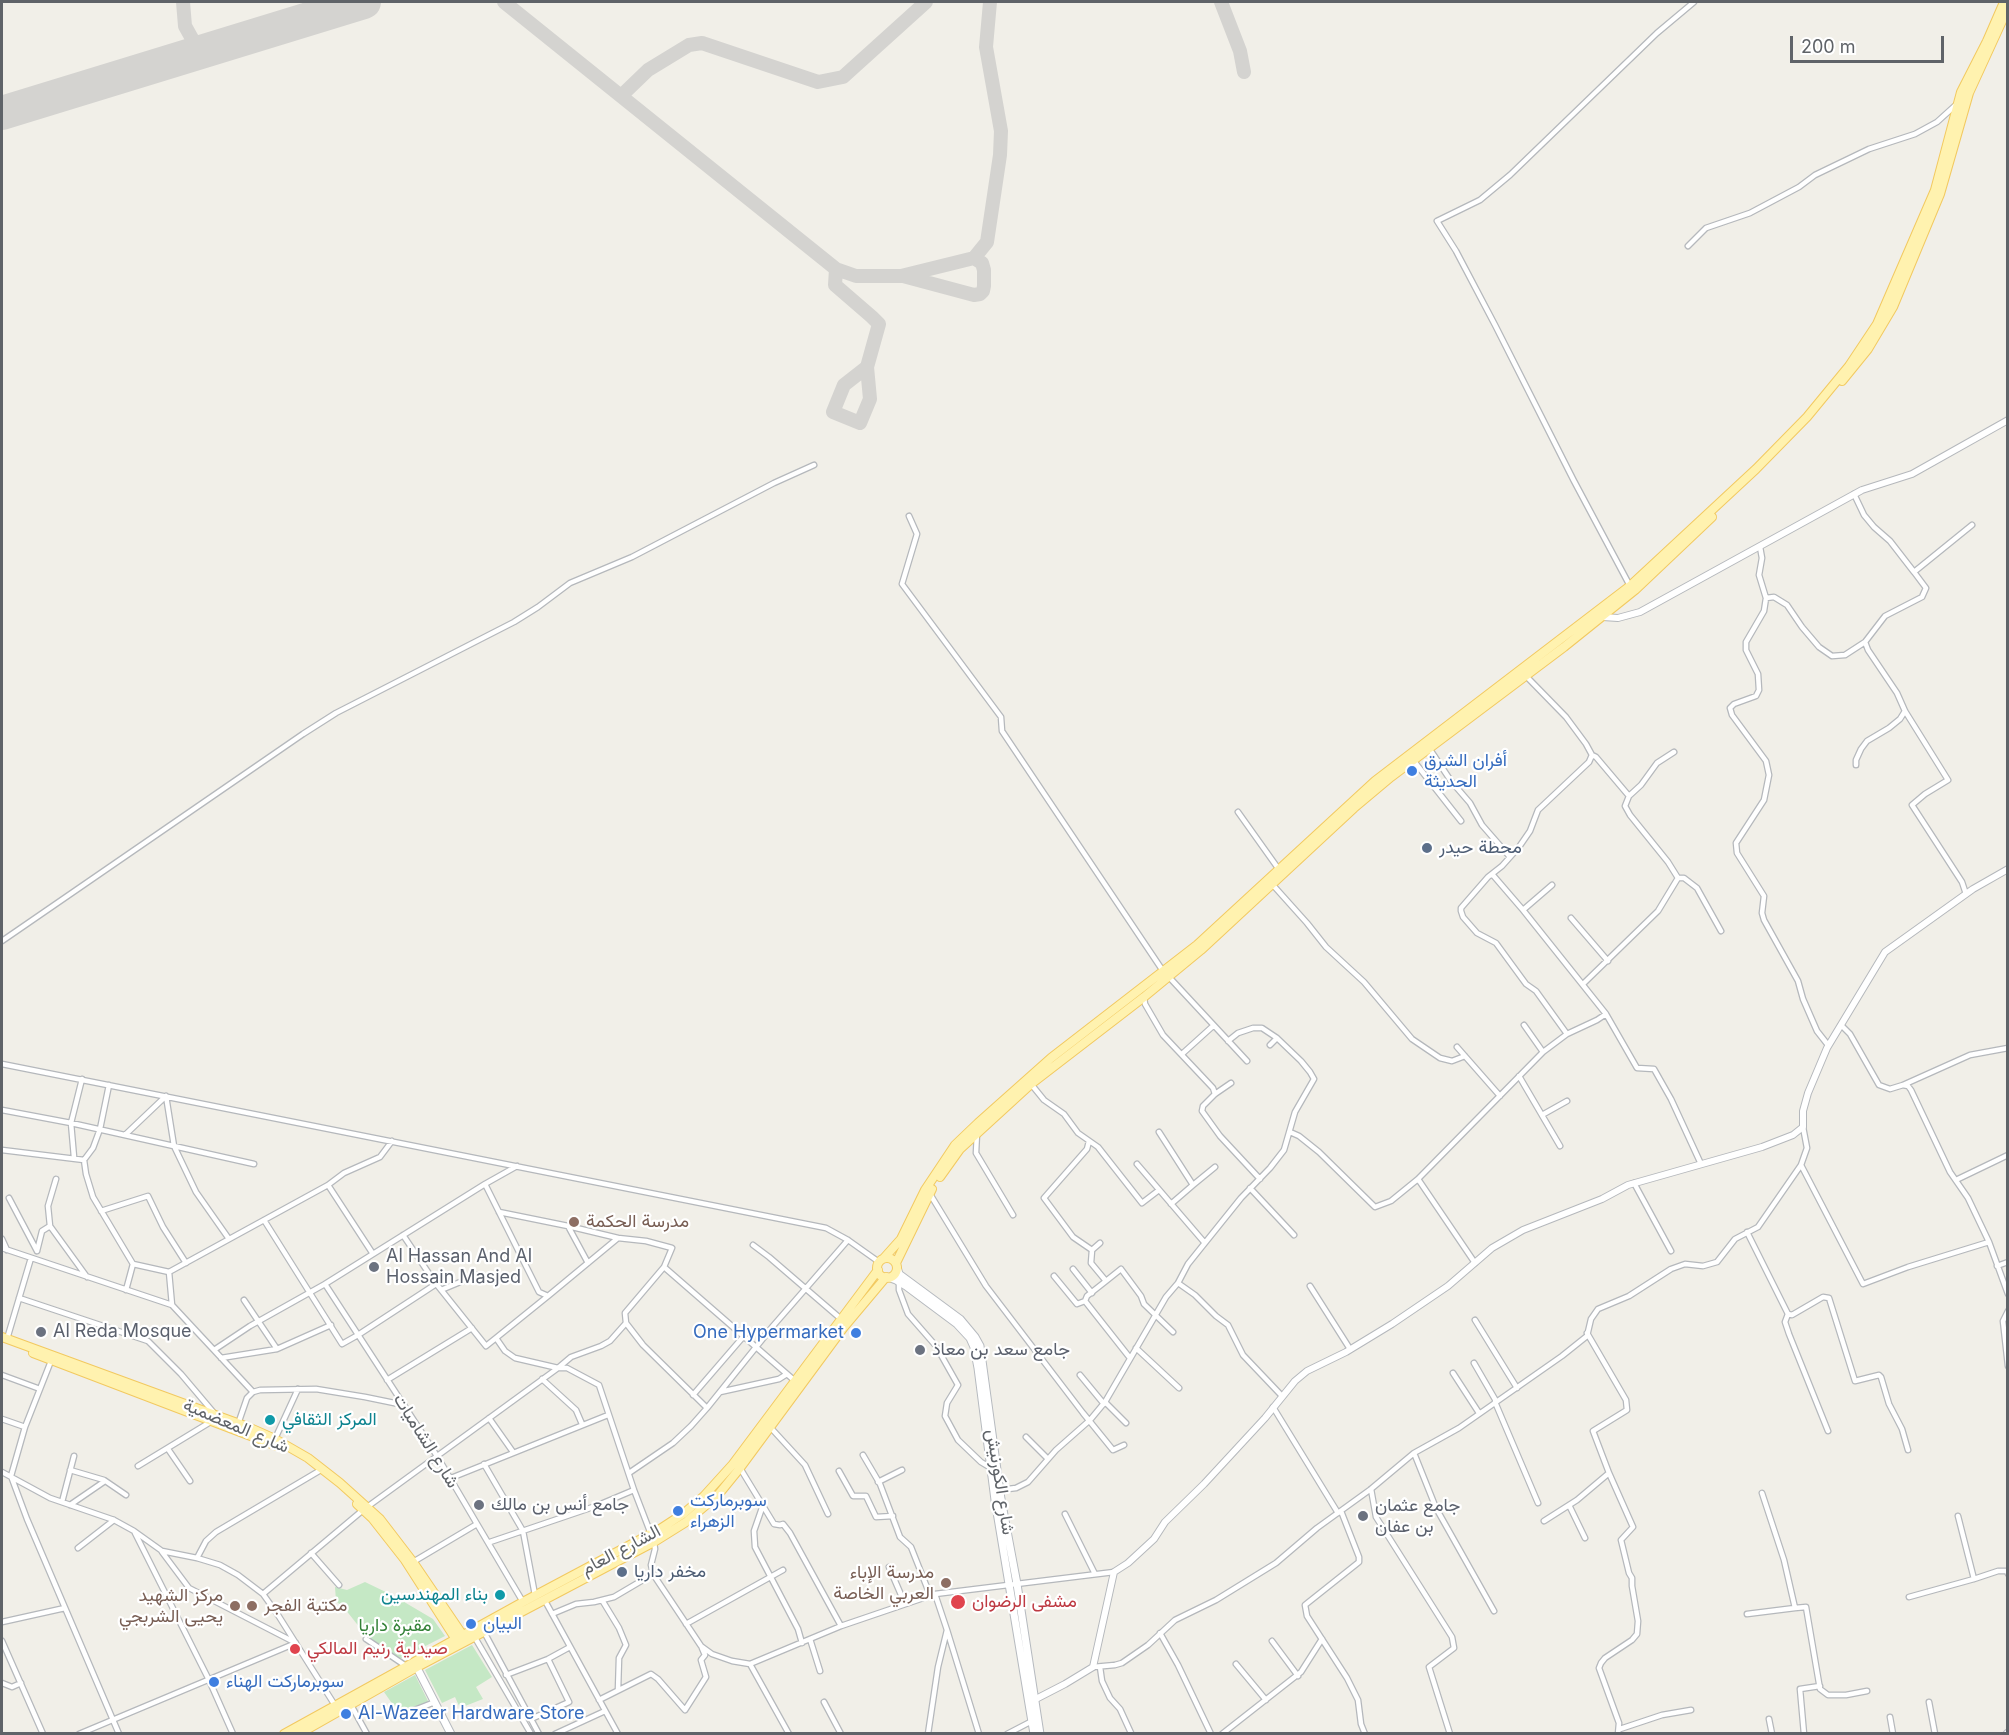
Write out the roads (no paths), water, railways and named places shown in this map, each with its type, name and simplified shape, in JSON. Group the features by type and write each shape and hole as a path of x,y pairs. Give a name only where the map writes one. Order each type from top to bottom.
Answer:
{"main road":[{"path":"897,1265 889,1258 880,1263 881,1275 887,1277 894,1274 930,1193 960,1149 1051,1058 1122,1009 1144,997 1367,793 1601,614 1782,442 1821,401 1862,348 1877,324 1935,190 1961,92 2004,2"},
{"path":"1389,775 1429,748 1486,701 1526,676 1660,567 1810,420 1868,349 1893,307 1940,194 1969,93 2007,8"},
{"path":"979,1128 1122,1009 1221,933 1272,884 1281,872"},
{"name":"الشارع العام","path":"284,1734 337,1708 539,1596 681,1526 709,1504 771,1428 880,1263 901,1239 926,1190 955,1145 979,1128"},
{"name":"شارع الكورنيش","path":"897,1265 899,1274 960,1319 975,1336 982,1358 1014,1585 1035,1720 1040,1734"},
{"name":"الشارع العام","path":"653,1538 714,1486 841,1323 887,1277"},
{"name":"شارع الكورنيش","path":"887,1277 900,1282 957,1324 970,1338 978,1368 991,1468 1014,1585"},
{"name":"شارع المعضمية","path":"3,1339 237,1426 274,1442 321,1467 365,1509 465,1638"},
{"name":"شارع المعضمية","path":"274,1442 307,1461 380,1519 413,1562 465,1638"},
{"name":"الشارع العام","path":"482,1629 524,1602 539,1596"},
{"path":"412,1665 435,1702 451,1734"},
{"path":"299,1734 337,1708"},
{"name":"شارع الكورنيش","path":"1034,1734 1035,1720"}],"street":[{"path":"1630,586 1456,251 1437,221 1480,200 1510,176 1658,33 1694,2"},
{"path":"1688,246 1706,228 1750,213 1869,149 1915,134 1937,122 1958,102"},
{"path":"1601,614 1618,618 1633,615 1854,494 1912,474 2007,420"},
{"path":"2,940 336,713 514,622 570,583 632,558 774,483 814,465"},
{"path":"1766,598 1774,597 1787,605 1819,647 1832,656 1845,655 1865,642 1885,616 1922,597 1926,588 1890,541 1864,515 1854,494"},
{"path":"909,516 917,534 902,584 1000,717 1002,731 1167,975 1247,1061"},
{"path":"1914,572 1972,525"},
{"path":"1760,547 1762,558 1759,574 1766,598 1764,611 1746,642 1746,650 1758,674 1759,690 1756,696 1734,704 1730,708 1732,715 1766,761 1769,775 1764,800 1736,843 1737,853 1764,896 1762,913 1764,920 1798,981 1817,1031 1828,1045"},
{"path":"1865,642 1948,780 1914,803 1913,808 1962,882 1966,894"},
{"path":"1526,676 1566,717 1592,755 1629,796"},
{"path":"1856,765 1861,749 1867,741 1889,728 1900,719 1905,711"},
{"path":"1429,748 1451,781 1470,802 1482,825 1510,857"},
{"path":"1674,752 1657,763 1641,785 1629,796 1625,807 1678,878"},
{"path":"1567,1034 1536,991 1526,984 1496,943 1477,933 1461,914 1461,908 1526,837 1538,810 1589,762 1592,755"},
{"path":"1413,760 1461,821"},
{"path":"1238,813 1281,872"},
{"path":"1032,1701 1096,1667 1115,1665 1128,1659 1148,1645 1175,1620 1216,1600 1276,1563 1317,1528 1371,1489 1414,1453 1459,1428 1562,1356 1587,1333 1593,1314 1598,1309 1629,1296 1671,1269 1685,1264 1703,1266 1717,1262 1735,1239 1758,1227 1801,1165 1807,1148 1803,1111 1808,1093 1828,1045 1885,952 1966,894 2007,868"},
{"path":"1492,874 1606,1014 1637,1068 1654,1069 1671,1099 1701,1164"},
{"path":"1678,878 1684,878 1697,888 1721,931"},
{"path":"1583,984 1658,911 1678,878"},
{"path":"1272,884 1326,947 1364,982 1412,1039 1440,1058 1452,1061 1465,1056"},
{"path":"1523,910 1552,885"},
{"path":"1571,918 1608,961"},
{"path":"1144,997 1145,1004 1158,1029 1213,1088 1215,1094"},
{"path":"1290,1132 1299,1136 1319,1152 1375,1207 1391,1201 1418,1179 1543,1052 1567,1034 1606,1014"},
{"path":"1524,1025 1543,1052"},
{"path":"1842,1025 1850,1034 1879,1085 1890,1089 1970,1055 2007,1048"},
{"path":"1182,1054 1213,1026"},
{"path":"1000,1490 1016,1488 1028,1482 1056,1450 1090,1420 1105,1403 1166,1297 1204,1242 1279,1158 1287,1143 1295,1112 1314,1079 1310,1071 1277,1038 1262,1028 1253,1028 1238,1033 1228,1041"},
{"path":"1270,1045 1277,1038"},
{"path":"1457,1047 1500,1096"},
{"path":"2,1064 826,1228 848,1240 880,1263"},
{"path":"1519,1076 1560,1146"},
{"path":"74,1157 71,1123 82,1079"},
{"path":"1231,1083 1215,1094 1203,1106 1202,1111 1220,1136 1260,1179"},
{"path":"109,1084 100,1130 93,1148 84,1160 93,1197 133,1264 126,1290"},
{"path":"1031,1084 1044,1100 1064,1114 1078,1133 1103,1154 1114,1171 1142,1203 1159,1190"},
{"path":"1903,1085 1908,1086 1911,1090 1950,1172 1968,1198 1989,1242 2007,1294"},
{"path":"125,1135 166,1096"},
{"path":"166,1096 174,1146 196,1192 229,1239"},
{"path":"1542,1115 1567,1101"},
{"path":"2,1110 254,1164"},
{"path":"701,1646 712,1654 750,1664 841,1626 933,1594 1114,1572 1128,1563 1154,1539 1165,1522 1204,1484 1295,1381 1307,1371 1392,1324 1448,1286 1492,1248 1523,1230 1634,1184 1780,1140 1793,1135 1803,1127"},
{"path":"979,1128 976,1153 1013,1215"},
{"path":"1159,1132 1193,1185"},
{"path":"133,1264 169,1272 328,1185 344,1173 380,1157 392,1141"},
{"path":"1089,1142 1087,1149 1044,1198 1073,1237 1092,1250"},
{"path":"2,1150 84,1160"},
{"path":"1956,1180 2007,1155"},
{"path":"1137,1164 1204,1242"},
{"path":"1801,1165 1863,1284 1908,1267 1989,1242"},
{"path":"214,1350 517,1166"},
{"path":"1171,1204 1215,1167"},
{"path":"56,1179 48,1206 50,1226 87,1277"},
{"path":"1418,1179 1475,1263"},
{"path":"485,1184 539,1292 548,1296"},
{"path":"1634,1184 1671,1251"},
{"path":"328,1185 373,1254"},
{"path":"1250,1188 1294,1235"},
{"path":"930,1193 986,1286 1113,1450 1124,1444"},
{"path":"101,1211 148,1196 163,1227 186,1263"},
{"path":"9,1197 37,1251"},
{"path":"499,1212 672,1248 664,1267 625,1313 626,1323 643,1345 707,1408"},
{"path":"264,1220 342,1344 436,1284"},
{"path":"3,1339 37,1251 42,1231 50,1226"},
{"path":"568,1226 588,1263"},
{"path":"1748,1232 1788,1314 1785,1322 1789,1334 1828,1431"},
{"path":"403,1235 436,1284 486,1346 618,1238"},
{"path":"2,1239 4,1249 172,1305 253,1392"},
{"path":"629,1473 673,1443 707,1408 848,1240"},
{"path":"1100,1244 1092,1250 1090,1263 1106,1281"},
{"path":"753,1245 841,1323"},
{"path":"1997,1266 2007,1262"},
{"path":"664,1267 795,1381"},
{"path":"1073,1269 1092,1293"},
{"path":"1054,1276 1077,1304 1085,1301 1087,1296 1121,1269 1141,1296 1144,1304 1173,1332"},
{"path":"169,1272 172,1305"},
{"path":"441,1290 477,1275"},
{"path":"900,1282 898,1290 908,1314 936,1346 958,1385 947,1403 945,1416 958,1440 981,1462 991,1468"},
{"path":"1178,1282 1228,1325 1243,1355 1282,1396"},
{"name":"شارع الشاميات","path":"325,1284 451,1478 524,1602"},
{"path":"1310,1286 1350,1349"},
{"path":"20,1298 148,1341 181,1374 214,1418 138,1466"},
{"path":"1788,1314 1792,1315 1823,1298 1829,1299 1855,1381 1879,1375 1881,1377 1889,1404 1902,1429 1908,1450"},
{"path":"244,1299 277,1349"},
{"path":"1085,1301 1130,1358"},
{"path":"2007,1311 2003,1321 2007,1366"},
{"path":"1475,1320 1517,1388"},
{"path":"263,1594 365,1509 571,1357 610,1341 626,1323"},
{"path":"221,1358 277,1349 331,1325"},
{"path":"387,1380 472,1328"},
{"path":"1587,1333 1626,1400 1628,1410 1593,1431 1633,1527 1621,1540 1632,1578 1638,1621 1637,1634 1605,1658 1599,1668 1619,1731 1662,1715 1691,1710"},
{"path":"693,1395 743,1337"},
{"path":"496,1338 505,1351 515,1358 567,1368 599,1385 634,1490 653,1538 655,1550 651,1565 653,1574 705,1655 701,1660 706,1677 685,1710 651,1674 599,1700"},
{"path":"1136,1348 1179,1388"},
{"path":"52,1358 25,1427 11,1476 27,1519 119,1734"},
{"path":"1474,1363 1495,1401 1538,1503"},
{"path":"1453,1373 1479,1413"},
{"path":"720,1392 779,1379 787,1374"},
{"path":"2,1375 40,1389"},
{"path":"1080,1375 1126,1423"},
{"path":"542,1379 576,1410 582,1424"},
{"path":"274,1442 298,1389"},
{"path":"237,1426 247,1398 253,1392 316,1389 404,1405"},
{"path":"1273,1407 1340,1512 1359,1557 1359,1562 1305,1605 1307,1616 1347,1678 1358,1700 1361,1724 1365,1734"},
{"path":"451,1478 608,1415"},
{"path":"489,1418 513,1452"},
{"path":"2,1419 25,1427"},
{"path":"771,1428 805,1465 828,1514"},
{"path":"1026,1437 1048,1459"},
{"path":"168,1449 190,1481"},
{"path":"1414,1453 1436,1508 1494,1611"},
{"path":"863,1455 878,1482 900,1537 911,1547 933,1594 947,1629 979,1734"},
{"path":"62,1502 74,1456"},
{"path":"484,1464 523,1531 539,1596 552,1614 618,1734"},
{"path":"740,1468 774,1524 783,1524 790,1533 841,1626"},
{"path":"70,1470 105,1481 126,1495"},
{"path":"878,1482 902,1470"},
{"path":"197,1558 206,1541 216,1532 319,1471"},
{"path":"839,1471 853,1496 866,1496 876,1517 893,1516"},
{"path":"2,1472 50,1498 114,1520 134,1531 162,1551 189,1588 296,1643"},
{"path":"1544,1521 1610,1473"},
{"path":"70,1505 105,1481"},
{"path":"1371,1489 1376,1517 1452,1637 1454,1648 1429,1667 1450,1734"},
{"path":"490,1542 634,1490"},
{"path":"1762,1493 1784,1560 1795,1608"},
{"path":"763,1505 754,1531 754,1546 798,1629 802,1643"},
{"path":"1569,1505 1585,1538"},
{"path":"1065,1514 1095,1574"},
{"path":"1958,1516 1974,1579"},
{"path":"78,1548 114,1520"},
{"path":"413,1562 477,1524"},
{"path":"134,1531 233,1734"},
{"path":"162,1551 219,1565 238,1575 263,1594 337,1708"},
{"path":"312,1553 339,1585"},
{"path":"889,1567 904,1604"},
{"path":"686,1624 783,1570"},
{"path":"1909,1597 1998,1571 2007,1571 2007,1574"},
{"path":"1114,1572 1096,1667 1110,1698 1120,1709 1131,1733"},
{"path":"552,1614 576,1604 614,1597 653,1574"},
{"path":"602,1600 619,1628 626,1645 619,1658 618,1690"},
{"path":"1747,1614 1806,1607 1820,1689 1828,1695 1846,1695 1867,1691"},
{"path":"2,1622 65,1608"},
{"path":"482,1629 539,1734"},
{"path":"928,1734 938,1667 947,1629"},
{"path":"1160,1633 1178,1665 1210,1734"},
{"path":"465,1638 479,1646 531,1734"},
{"path":"366,1639 412,1665"},
{"path":"810,1639 820,1671"},
{"path":"1222,1734 1298,1676 1322,1639"},
{"path":"2,1641 43,1734"},
{"path":"479,1646 489,1641"},
{"path":"1272,1641 1298,1676"},
{"path":"79,1734 296,1643"},
{"path":"506,1675 548,1659 570,1647"},
{"path":"531,1719 569,1702 548,1659"},
{"path":"750,1664 789,1734"},
{"path":"1236,1664 1266,1700"},
{"path":"2,1683 12,1687 21,1683"},
{"path":"1804,1734 1800,1689 1820,1686"},
{"path":"349,1701 367,1734"},
{"path":"399,1716 435,1702"},
{"path":"824,1702 841,1734"},
{"path":"1929,1702 1935,1734"},
{"path":"555,1734 605,1710"},
{"path":"1890,1717 1893,1734"},
{"path":"1769,1719 1772,1734"},
{"path":"1007,1734 1035,1720"}],"place":[{"name":"أفران الشرق الحديثة","path":"1412,771"},
{"name":"محطة حيدر","path":"1427,848"},
{"name":"مدرسة الحكمة","path":"574,1222"},
{"name":"Al Hassan And Al Hossain Masjed","path":"374,1267"},
{"name":"Al Reda Mosque","path":"41,1332"},
{"name":"One Hypermarket","path":"856,1333"},
{"name":"جامع سعد بن معاذ","path":"920,1350"},
{"name":"المركز الثقافي","path":"270,1420"},
{"name":"جامع أنس بن مالك","path":"479,1505"},
{"name":"سوبرماركت الزهراء","path":"678,1511"},
{"name":"جامع عثمان بن عفان","path":"1363,1516"},
{"name":"مخفر داريا","path":"622,1572"},
{"name":"مدرسة الإباء العربي الخاصة","path":"946,1583"},
{"name":"بناء المهندسين","path":"500,1595"},
{"name":"مشفى الرضوان","path":"958,1602"},
{"name":"مركز الشهيد يحيى الشربجي","path":"235,1606"},
{"name":"مكتبة الفجر","path":"252,1606"},
{"name":"البيان","path":"471,1624"},
{"name":"صيدلية رنيم المالكي","path":"295,1649"},
{"name":"سوبرماركت الهناء","path":"214,1682"},
{"name":"Al-Wazeer Hardware Store","path":"346,1714"}],"park label":[{"name":"مقبرة داريا","path":"395,1626"}]}
